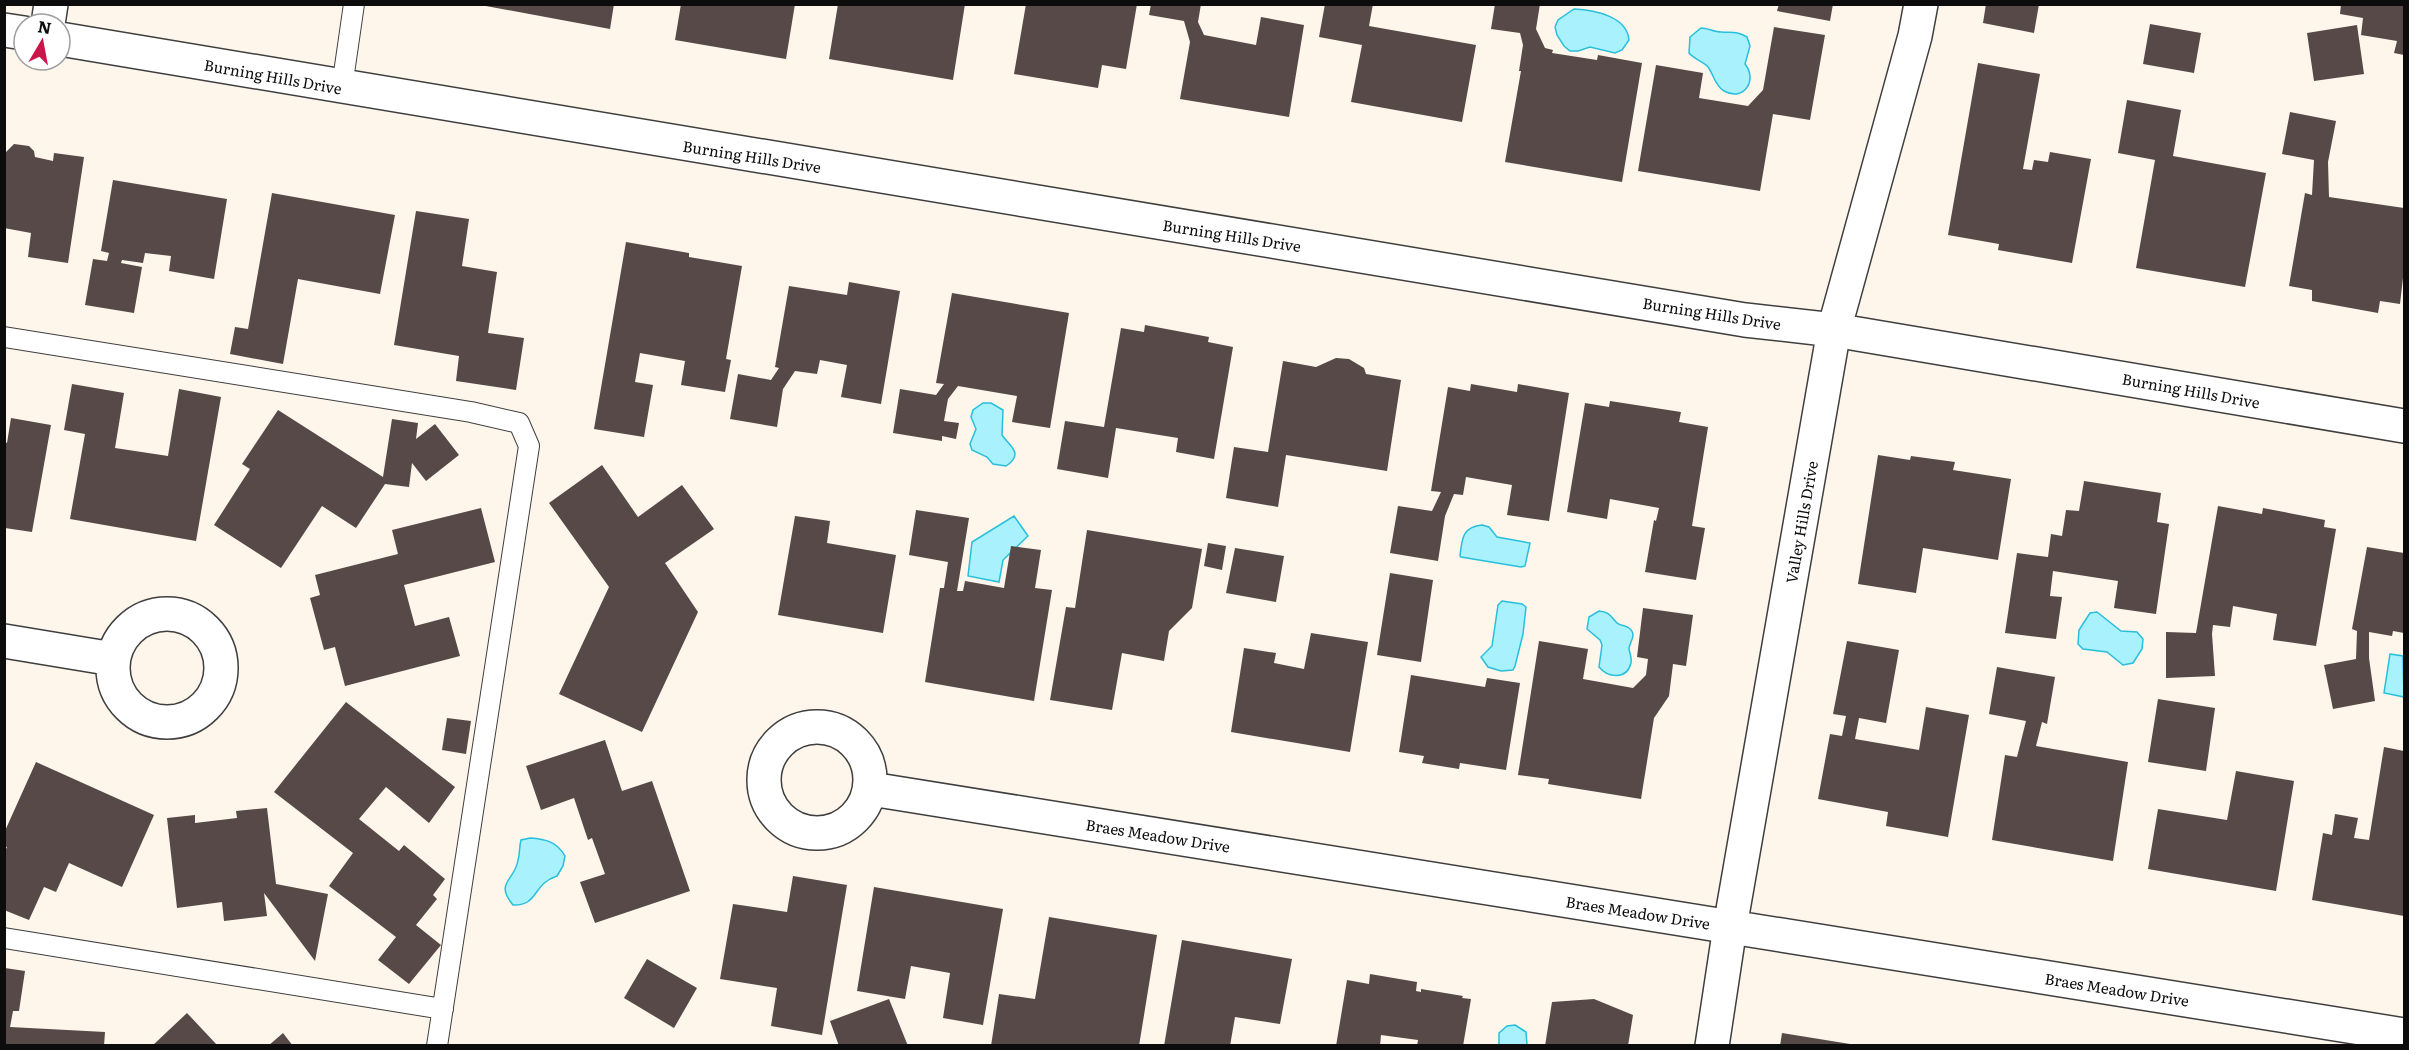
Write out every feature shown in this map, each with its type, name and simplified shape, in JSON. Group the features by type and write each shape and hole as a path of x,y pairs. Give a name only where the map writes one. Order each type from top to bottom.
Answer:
{"street":[{"name":"Valley Hills Drive","path":"1712,1046 1730,927 1834,330 1915,36 1921,4"},
{"name":"Burning Hills Drive","path":"72,41 1745,320 1834,330 2404,426"},
{"path":"4,642 113,659"},
{"name":"Braes Meadow Drive","path":"870,789 2404,1035"}],"lane":[{"path":"342,87 354,4"},
{"path":"4,337 471,412 519,423 529,446 437,1046"},
{"path":"4,938 443,1009"}],"water":[{"path":"1574,9 1600,13 1616,20 1627,32 1629,40 1622,50 1615,53 1590,47 1570,51 1557,35 1555,27 1558,20"},
{"path":"1701,28 1737,33 1747,37 1750,46 1745,64 1750,77 1747,88 1743,92 1731,94 1721,89 1708,67 1689,53 1690,37"},
{"path":"983,403 991,403 1003,410 1002,435 1015,453 1012,461 1006,466 993,464 987,457 972,450 970,444 976,429 971,417 973,410"},
{"path":"1014,516 1028,536 1003,560 999,582 968,576 972,542"},
{"path":"1482,525 1489,527 1497,537 1530,543 1525,566 1461,557 1464,535 1470,528"},
{"path":"1502,601 1522,604 1526,607 1523,634 1515,666 1513,670 1501,671 1488,667 1481,657 1492,646 1498,605"},
{"path":"1599,611 1608,613 1618,624 1626,626 1633,633 1629,646 1631,663 1629,669 1621,675 1612,675 1599,667 1602,645 1600,640 1587,629 1589,617"},
{"path":"2097,612 2121,631 2137,632 2143,639 2142,649 2133,663 2123,665 2107,652 2083,649 2078,644 2079,630 2090,613"},
{"path":"2390,654 2403,656 2404,697 2384,693"},
{"path":"530,838 555,844 565,856 563,866 557,876 543,884 527,902 513,905 505,891 505,886 516,867 521,840"},
{"path":"1515,1025 1526,1032 1527,1045 1499,1045 1499,1033 1507,1026"}],"building":[{"path":"475,4 614,4 610,29"},
{"path":"681,4 795,4 786,59 675,40"},
{"path":"838,4 965,4 953,80 829,59"},
{"path":"1026,4 1137,4 1126,69 1102,65 1098,88 1014,74"},
{"path":"1151,4 1201,4 1198,22 1204,35 1256,45 1261,17 1304,25 1289,117 1180,99 1190,42 1184,21 1149,15"},
{"path":"1325,4 1373,4 1369,26 1476,45 1462,122 1351,102 1362,45 1319,37"},
{"path":"1495,4 1540,4 1536,29 1545,48 1553,50 1552,53 1597,60 1598,55 1642,63 1622,182 1505,162 1521,71 1519,71 1523,45 1520,33 1491,29"},
{"path":"1779,4 1833,4 1830,21 1777,11"},
{"path":"1986,4 2039,4 2034,33 1983,23"},
{"path":"2341,4 2404,4 2404,55 2394,53 2397,41 2361,35 2363,18 2340,14"},
{"path":"2150,24 2201,33 2194,73 2143,64"},
{"path":"2357,25 2364,74 2314,81 2307,33"},
{"path":"1774,27 1825,35 1810,120 1773,114 1760,191 1638,171 1656,65 1703,73 1699,98 1748,106 1763,90"},
{"path":"1978,63 2040,74 2023,169 2032,170 2034,160 2048,162 2050,152 2091,159 2072,263 1998,250 1999,244 1948,235"},
{"path":"2127,100 2181,110 2173,156 2266,173 2245,287 2136,268 2155,160 2118,153"},
{"path":"2290,112 2336,121 2328,162 2329,197 2404,208 2404,269 2400,304 2380,301 2378,313 2312,301 2312,290 2289,286 2305,193 2312,195 2314,160 2282,154"},
{"path":"14,144 29,146 34,151 35,157 53,161 54,153 84,157 68,263 28,257 31,233 4,228 4,154"},
{"path":"113,180 227,199 214,279 169,271 171,256 145,253 143,263 122,260 121,263 142,267 134,313 85,305 93,259 107,261 109,253 101,251"},
{"path":"272,193 395,215 380,294 298,279 283,364 230,354 235,327 248,329"},
{"path":"416,211 469,219 462,266 497,272 488,333 524,338 516,390 456,381 459,356 394,345"},
{"path":"626,242 689,253 689,257 742,266 726,359 731,360 725,392 681,385 685,361 640,353 635,382 653,385 644,437 594,429"},
{"path":"849,282 900,291 881,404 841,397 847,365 820,360 817,374 795,371 783,389 777,427 730,419 738,374 771,380 779,368 775,367 789,286 847,295"},
{"path":"952,293 1069,313 1050,428 1012,422 1017,396 958,386 948,399 944,421 959,423 956,439 942,436 942,441 893,433 900,389 936,395 944,384 936,383"},
{"path":"1145,325 1209,337 1208,342 1233,347 1214,459 1176,452 1178,438 1116,428 1108,478 1057,469 1065,421 1104,427 1121,328 1144,332"},
{"path":"1336,358 1349,359 1364,368 1366,374 1401,380 1387,471 1286,455 1278,507 1226,498 1234,447 1268,452 1283,361 1316,367"},
{"path":"72,384 124,393 115,448 168,456 179,389 221,397 196,541 70,519 85,434 64,430"},
{"path":"1471,384 1517,392 1518,384 1569,393 1549,521 1507,515 1512,485 1466,477 1463,495 1454,494 1445,516 1438,561 1390,553 1398,506 1432,511 1441,492 1431,491 1448,387 1470,391"},
{"path":"1610,401 1681,412 1679,422 1708,427 1692,526 1705,528 1696,580 1645,572 1654,520 1656,521 1659,508 1610,499 1607,519 1567,512 1585,403 1609,407"},
{"path":"278,410 383,477 392,419 418,423 416,439 435,424 459,455 426,481 412,463 409,487 385,484 356,528 322,506 281,568 214,525 250,469 242,464"},
{"path":"11,418 51,425 32,532 5,528 5,442 7,443"},
{"path":"1878,455 1910,460 1911,456 1955,462 1953,470 2011,479 1998,560 1923,548 1916,593 1858,584"},
{"path":"602,465 638,517 682,485 714,529 665,563 698,612 642,732 559,694 609,587 549,503"},
{"path":"2084,481 2161,493 2157,522 2169,524 2156,614 2114,608 2118,581 2053,571 2050,596 2062,597 2056,639 2005,633 2017,553 2048,557 2051,534 2062,536 2066,510 2079,511"},
{"path":"2218,506 2262,514 2263,508 2325,520 2324,527 2336,529 2316,646 2273,640 2277,614 2233,606 2230,627 2213,625 2215,676 2166,678 2166,632 2196,633"},
{"path":"481,508 495,562 404,585 415,626 449,617 460,656 345,686 335,647 324,650 310,598 320,595 315,575 398,554 392,530"},
{"path":"916,510 969,518 957,591 963,591 965,581 1004,588 1011,546 1041,550 1035,588 1052,590 1034,701 925,682 940,588 944,588 948,562 909,555"},
{"path":"795,516 830,521 827,543 896,555 883,633 778,615"},
{"path":"1087,530 1202,549 1192,608 1169,631 1164,661 1122,653 1112,710 1050,700 1066,607 1075,608"},
{"path":"1208,543 1226,546 1222,570 1204,566"},
{"path":"2367,547 2404,553 2404,633 2393,631 2392,636 2369,632 2369,658 2375,701 2333,709 2324,665 2356,659 2357,631 2352,629"},
{"path":"1235,548 1284,556 1276,602 1226,593"},
{"path":"1390,573 1433,580 1421,662 1377,655"},
{"path":"1643,608 1693,615 1686,666 1673,664 1669,696 1654,718 1641,799 1548,784 1549,779 1518,775 1539,641 1588,649 1583,679 1633,688 1646,675 1648,659 1637,657"},
{"path":"1311,633 1368,642 1350,752 1231,732 1244,648 1276,653 1274,663 1304,669"},
{"path":"1847,641 1899,650 1886,723 1859,718 1855,739 1919,750 1926,707 1969,715 1948,837 1886,826 1888,812 1818,799 1830,734 1842,736 1846,716 1833,714"},
{"path":"1997,667 2055,677 2047,724 2042,722 2036,746 2128,762 2113,861 1992,840 2005,755 2017,757 2026,721 1989,714"},
{"path":"1411,675 1485,687 1487,678 1520,683 1506,770 1460,763 1459,769 1422,763 1424,756 1399,752"},
{"path":"2158,699 2215,708 2206,771 2148,762"},
{"path":"346,702 455,787 429,823 386,787 359,819 399,851 404,845 445,879 433,895 437,899 416,925 441,945 409,984 378,960 396,937 329,886 353,853 274,792"},
{"path":"447,718 471,721 466,754 442,750"},
{"path":"605,740 622,791 652,781 690,891 595,923 580,882 605,874 592,838 588,840 574,798 541,810 526,766"},
{"path":"2384,747 2404,751 2404,916 2312,900 2323,833 2332,835 2335,814 2358,818 2354,838 2369,840"},
{"path":"36,762 154,815 122,887 69,863 56,892 44,887 29,920 4,910 4,853 7,847 4,846 4,833"},
{"path":"2236,771 2294,781 2276,891 2148,869 2158,809 2227,820"},
{"path":"267,808 276,884 328,894 315,961 264,893 267,916 224,921 222,902 177,908 167,818 195,815 195,823 237,818 236,811"},
{"path":"793,876 847,885 822,1035 771,1026 777,988 720,979 733,904 787,912"},
{"path":"874,887 1003,909 983,1025 943,1018 950,973 911,966 905,999 857,991"},
{"path":"1049,917 1157,935 1139,1046 991,1046 999,994 1035,999"},
{"path":"1182,940 1292,959 1280,1024 1235,1017 1230,1046 1164,1046"},
{"path":"647,959 697,988 674,1028 624,998"},
{"path":"5,968 25,971 19,1011 13,1011 10,1027 105,1032 104,1046 5,1046"},
{"path":"1370,974 1417,982 1416,991 1421,992 1421,989 1471,999 1463,1046 1417,1046 1418,1040 1381,1035 1380,1046 1336,1046 1347,980 1369,984"},
{"path":"889,999 908,1046 839,1046 830,1021"},
{"path":"1594,999 1633,1015 1628,1046 1545,1046 1552,1002"},
{"path":"187,1013 218,1046 152,1046"},
{"path":"283,1033 293,1046 268,1046"},
{"path":"1782,1033 1850,1044 1850,1046 1780,1046"}]}
